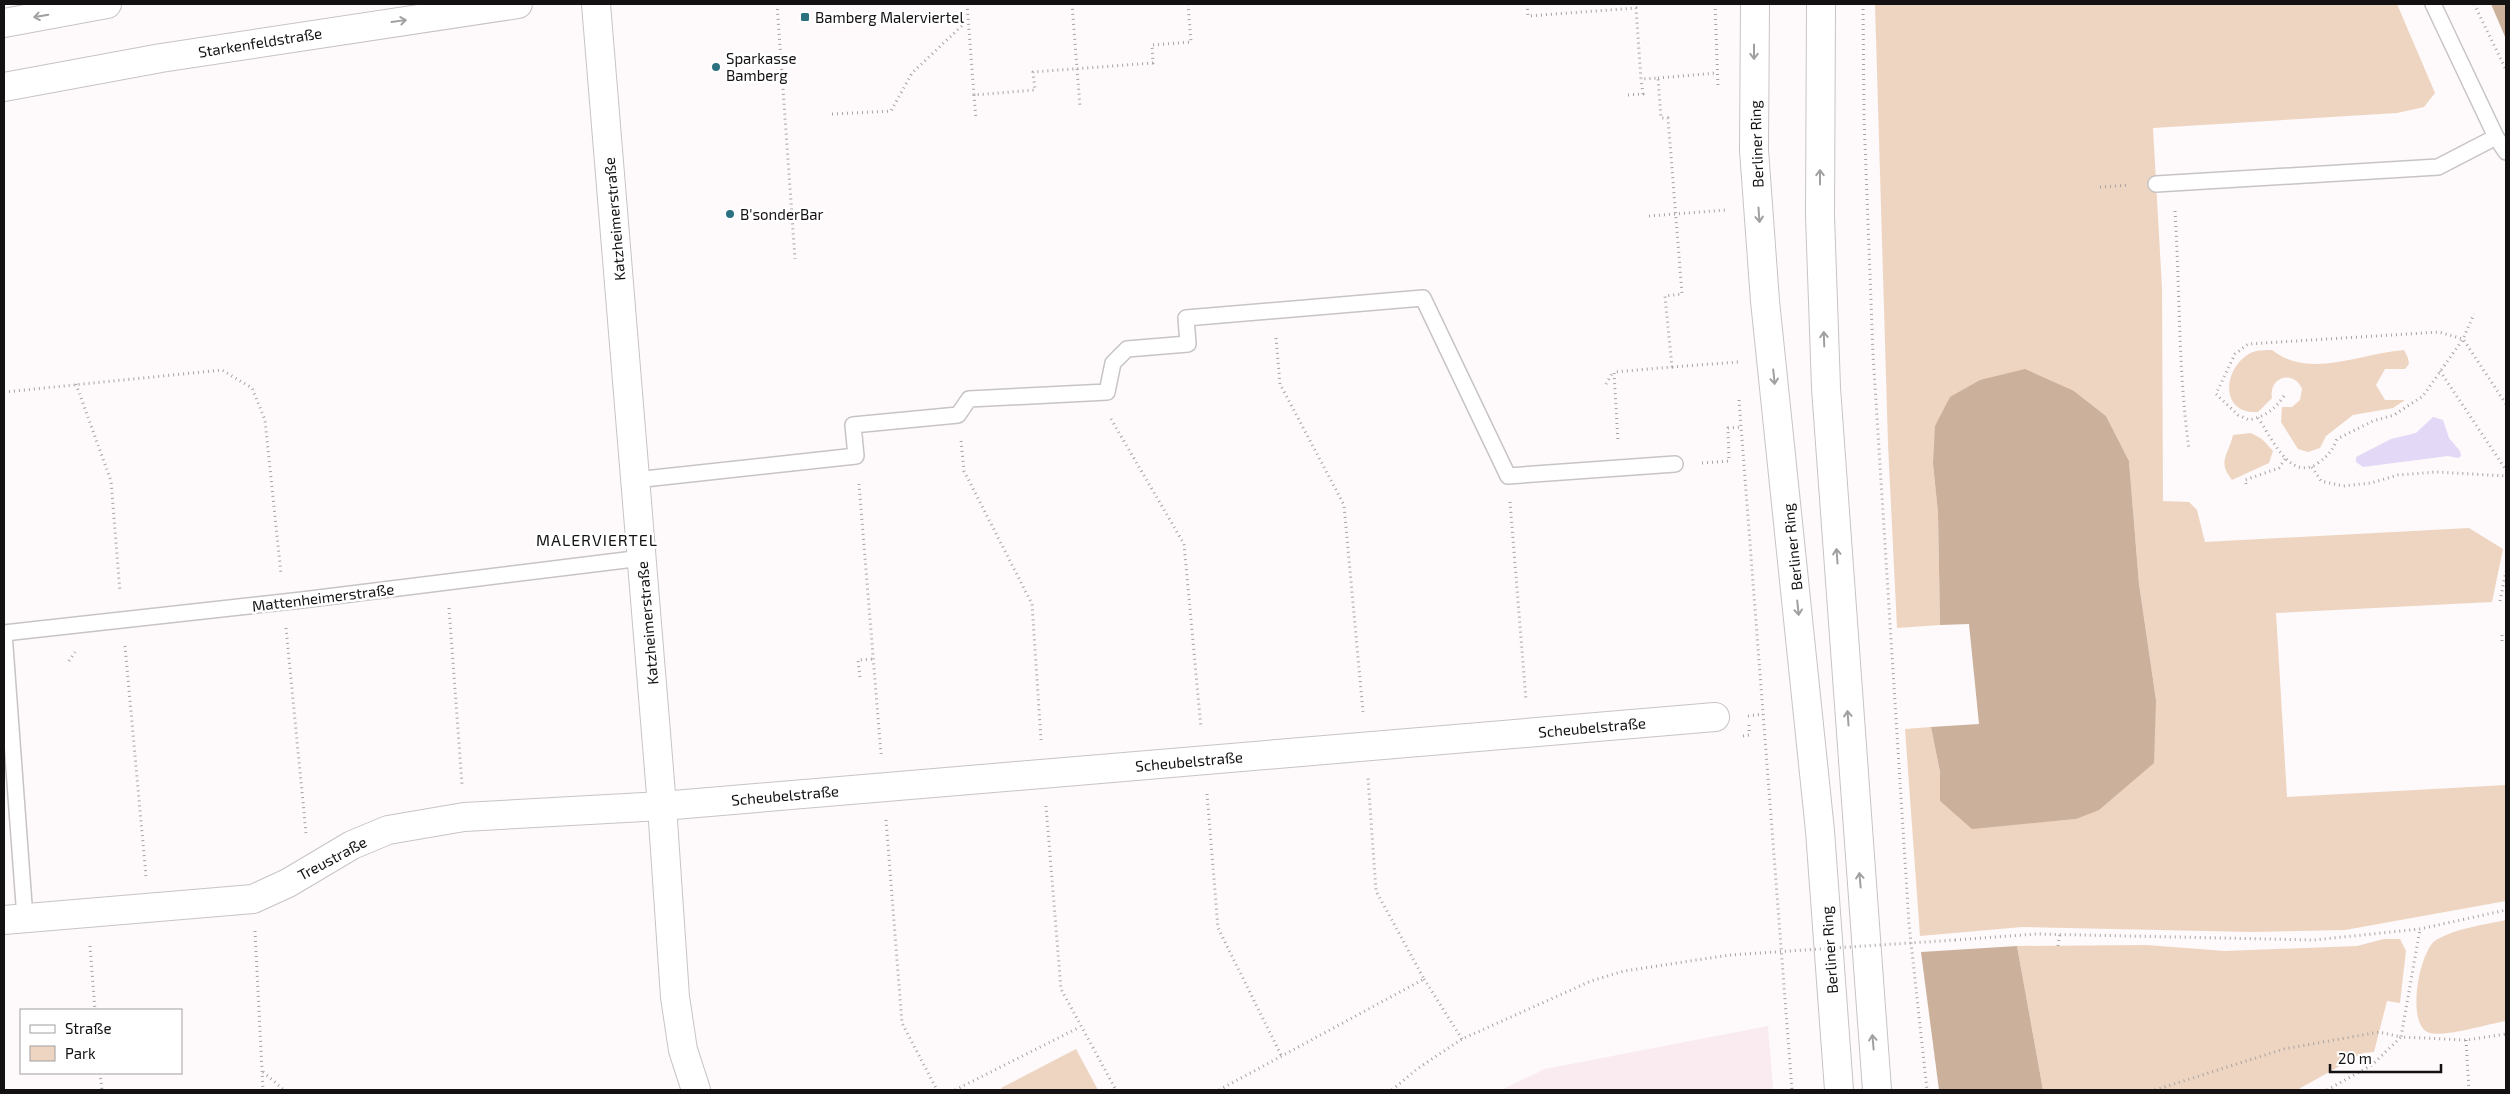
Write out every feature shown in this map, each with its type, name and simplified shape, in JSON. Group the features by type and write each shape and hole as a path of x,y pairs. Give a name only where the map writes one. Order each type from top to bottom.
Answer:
{"street":[{"path":"4,22 106,4"},
{"name":"Starkenfeldstraße","path":"4,87 161,58 290,37 518,4"},
{"name":"Katzheimerstraße","path":"596,4 662,806 675,997 683,1050 696,1090"},
{"name":"Berliner Ring","path":"1755,4 1754,150 1765,291 1820,831 1838,1090"},
{"path":"1821,4 1820,216 1826,388 1877,1090"},
{"name":"Scheubelstraße","path":"662,806 1715,717"},
{"name":"Treustraße","path":"14,919 253,899 288,883 310,868 352,845 388,830 464,817 662,806"}],"lane":[{"path":"2433,4 2496,137 2506,152"},
{"path":"2156,184 2438,167 2496,137"},
{"path":"635,480 856,456 853,425 958,415 969,399 1107,392 1113,363 1127,349 1188,344 1186,318 1423,298 1508,476 1675,464"},
{"name":"Mattenheimerstraße","path":"4,633 283,602 642,558"},
{"path":"4,633 14,919"}],"path":[{"path":"777,4 795,259"},
{"path":"967,4 976,119"},
{"path":"1072,4 1080,107"},
{"path":"974,94 1035,90 1034,72 1153,63 1152,45 1191,42 1191,21 1188,4"},
{"path":"1527,4 1528,16 1636,8 1642,94 1628,94"},
{"path":"1715,4 1719,92"},
{"path":"1863,4 1864,117 1873,354 1910,924 1927,1090"},
{"path":"2474,4 2506,70"},
{"path":"832,114 891,111 912,73 968,19"},
{"path":"1641,79 1718,73"},
{"path":"1658,78 1661,118 1668,118 1682,294 1665,296 1672,367"},
{"path":"2173,183 2180,287 2180,364 2189,449"},
{"path":"1725,200 1727,218"},
{"path":"1649,216 1726,210"},
{"path":"1274,310 1280,384 1344,505 1366,746 1376,891 1424,979 1462,1039"},
{"path":"2258,418 2285,459 2297,468 2312,468 2331,454 2337,439 2412,405 2422,396 2463,339 2474,314"},
{"path":"2284,396 2276,408 2266,415 2249,420 2238,415 2216,394 2236,354 2248,344 2439,332 2463,339 2506,404"},
{"path":"1737,353 1738,371"},
{"path":"1614,372 1738,362"},
{"path":"4,392 222,370 252,388 266,420 279,560"},
{"path":"2440,371 2506,470"},
{"path":"1606,384 1614,372"},
{"path":"1614,372 1620,468"},
{"path":"76,384 110,481 150,909"},
{"path":"1739,390 1792,1090"},
{"path":"958,415 964,470 1032,604 1061,989 1116,1090"},
{"path":"1111,420 1184,544 1218,928 1282,1057"},
{"path":"1675,464 1729,461 1728,428 1741,427"},
{"path":"856,456 902,1023 936,1090"},
{"path":"2246,484 2245,480 2279,468 2285,459"},
{"path":"2312,468 2321,481 2343,486 2371,483 2398,475 2437,472 2506,476"},
{"path":"1508,476 1528,732"},
{"path":"2500,601 2506,571"},
{"path":"446,582 464,817"},
{"path":"283,602 310,868"},
{"path":"2502,635 2502,642"},
{"path":"860,677 858,660 873,659"},
{"path":"253,899 263,1090"},
{"path":"1392,1090 1417,1069 1462,1039 1591,981 1624,971 1730,955 2060,934 2314,940 2420,929 2506,910"},
{"path":"87,913 95,1009"},
{"path":"2327,1090 2372,1065 2401,1037 2420,929"},
{"path":"2058,946 2060,934"},
{"path":"1219,1090 1424,979"},
{"path":"955,1090 1080,1027"},
{"path":"2155,1090 2284,1049 2379,1032 2401,1037 2466,1040 2506,1034"},
{"path":"2466,1040 2469,1090"},
{"path":"262,1072 284,1090"},
{"path":"100,1074 102,1090"}],"shaded area":[{"path":"2491,4 2506,4 2506,39"},
{"path":"2025,369 2074,391 2106,416 2129,461 2139,584 2156,700 2154,763 2099,810 2076,819 1972,829 1940,801 1940,772 1931,727 1979,724 1969,624 1940,625 1938,513 1933,464 1935,426 1950,397 1980,380"},
{"path":"2433,417 2443,420 2449,438 2460,451 2461,456 2458,458 2448,456 2363,467 2356,462 2356,457 2391,439 2416,433"},
{"path":"2017,946 2043,1090 1939,1090 1921,952"},
{"path":"1768,1026 1773,1090 1501,1090 1545,1069"}],"green space":[{"path":"1875,4 2397,4 2435,93 2424,107 2397,113 2153,128 2162,288 2163,501 2189,502 2197,510 2205,542 2469,528 2503,549 2492,602 2276,613 2287,797 2506,785 2506,901 2345,930 2252,932 2022,927 1920,936 1905,729 1931,727 1940,772 1940,801 1972,828 2076,819 2156,700 2139,584 2129,461 2106,416 2074,391 1933,464 1938,513 1940,625 1897,628 1888,444"},
{"path":"2272,350 2287,359 2319,364 2404,350 2409,364 2405,369 2385,369 2376,385 2385,400 2405,400 2393,408 2353,415 2326,436 2320,448 2308,452 2298,449 2281,422 2282,407 2292,407 2300,400 2302,389 2293,379 2283,378 2278,381 2274,385 2272,398 2258,412 2244,410 2235,405 2230,396 2229,386 2232,375 2237,365 2245,356 2256,351"},
{"path":"2251,433 2262,439 2273,451 2269,463 2232,480 2224,463 2233,435"},
{"path":"2506,920 2506,1021 2467,1030 2437,1034 2430,1033 2422,1028 2416,1004 2417,988 2424,958 2430,947 2436,940 2452,933 2470,927"},
{"path":"2384,939 2400,939 2406,951 2400,1003 2387,1001 2374,1052 2363,1053 2297,1090 2043,1090 2017,946 2146,945 2225,951 2357,946"},
{"path":"1076,1049 1098,1090 1003,1090 1001,1088"}],"place":[{"name":"Bamberg Malerviertel","path":"805,17"},
{"name":"Sparkasse Bamberg","path":"716,67"},
{"name":"B'sonderBar","path":"730,214"}],"district":[{"name":"MALERVIERTEL","path":"597,539"}]}
